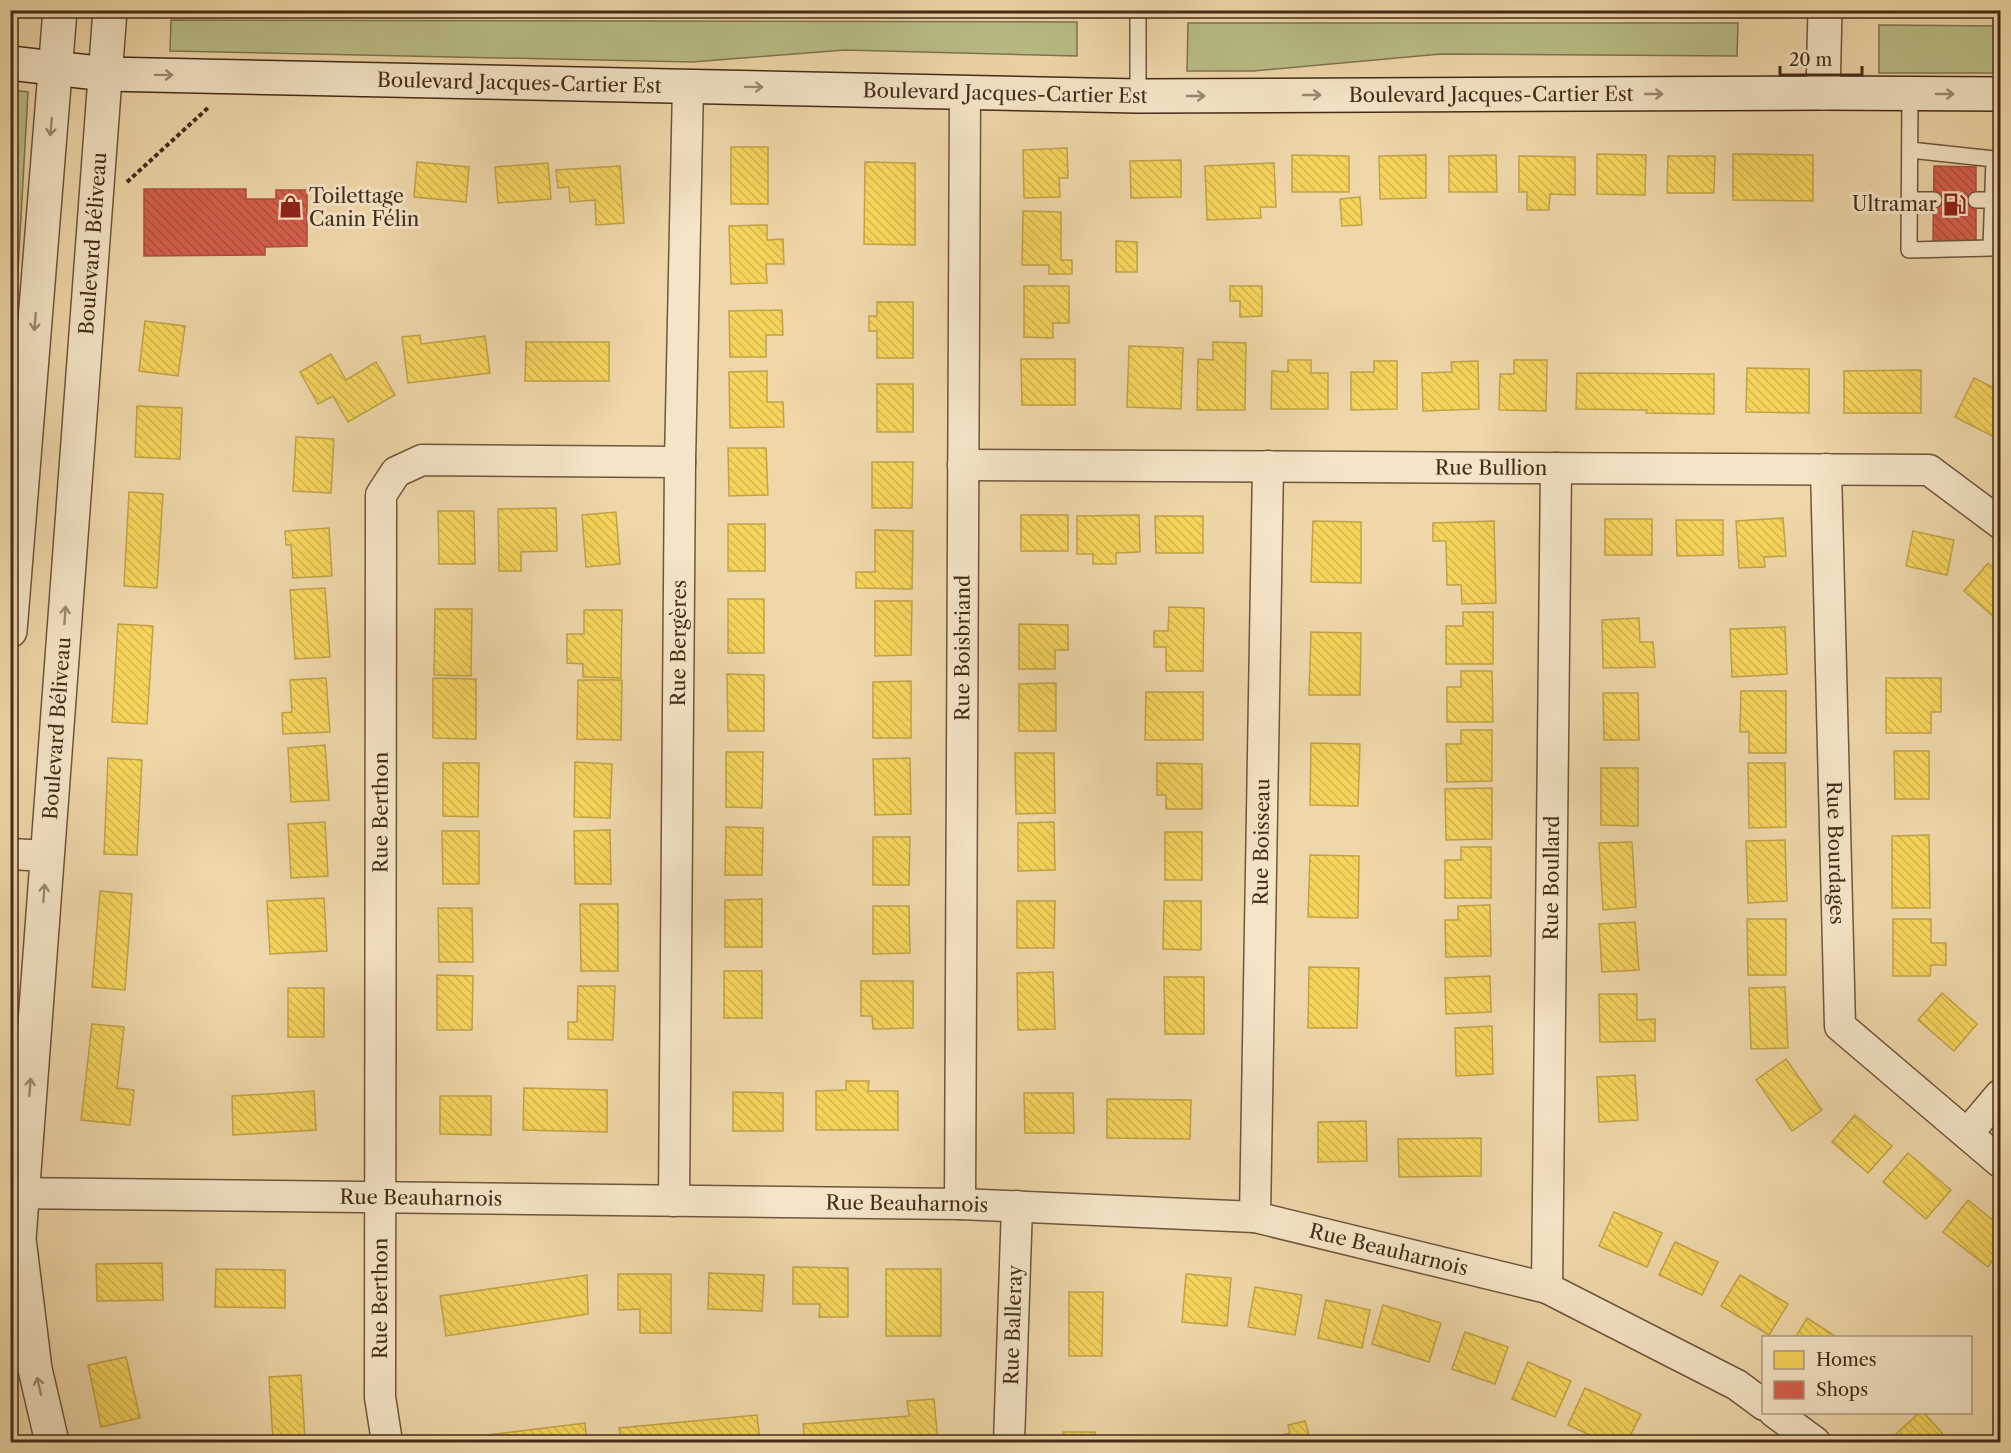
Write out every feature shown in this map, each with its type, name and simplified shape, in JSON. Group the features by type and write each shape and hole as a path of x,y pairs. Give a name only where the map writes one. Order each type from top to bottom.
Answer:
{"street":[{"path":"10,631 60,10"},
{"name":"Boulevard Béliveau","path":"52,1443 35,1369 18,1239 16,1194 47,856 110,10"},
{"path":"1823,93 1824,10"},
{"name":"Boulevard Jacques-Cartier Est","path":"10,63 106,74 1138,96 2001,94"},
{"name":"Rue Bergères","path":"674,1201 680,462 688,86"},
{"name":"Rue Boisbriand","path":"960,1204 965,92"},
{"name":"Rue Berthon","path":"387,1443 380,1397 381,495 396,472 422,460 680,462"},
{"name":"Rue Bullion","path":"963,465 1929,470 2001,523"},
{"name":"Rue Boisseau","path":"1255,1217 1268,466"},
{"name":"Rue Boullard","path":"1547,1288 1556,468"},
{"name":"Rue Bourdages","path":"1826,469 1840,1026 2001,1162"},
{"path":"10,854 47,856"},
{"path":"1968,1133 2001,1095"},
{"name":"Rue Beauharnois","path":"16,1194 960,1204 1255,1217 1547,1288 1737,1385 1762,1404"},
{"name":"Rue Balleray","path":"1009,1443 1017,1206"},
{"path":"1775,1414 1815,1443"}],"lane":[{"path":"1138,10 1138,96"},
{"path":"1910,94 1909,250 1991,248 1994,159 1910,150"},
{"path":"1909,200 1934,200"},
{"path":"1976,200 1993,200"}],"path":[{"path":"95,211 243,76"}],"green space":[{"path":"171,20 1077,22 1077,56 845,50 692,62 170,51"},
{"path":"1188,23 1738,23 1737,56 1441,54 1253,71 1187,71"},
{"path":"1879,25 2000,26 2000,73 1879,73"},
{"path":"10,90 28,92 11,395"}],"building: Homes":[{"path":"731,147 768,147 768,204 731,204"},
{"path":"1067,148 1068,178 1059,178 1060,197 1024,198 1023,150"},
{"path":"1597,154 1646,155 1645,195 1597,194"},
{"path":"1733,154 1813,155 1813,201 1733,200"},
{"path":"1292,155 1349,156 1349,192 1292,192"},
{"path":"1426,155 1426,198 1380,199 1379,156"},
{"path":"1496,155 1497,192 1449,192 1449,156"},
{"path":"1519,156 1575,157 1575,195 1550,194 1549,210 1527,210 1527,192 1519,192"},
{"path":"1668,156 1715,156 1714,193 1667,193"},
{"path":"1181,160 1181,197 1131,198 1130,161"},
{"path":"417,162 469,167 466,202 414,197"},
{"path":"865,162 915,163 915,245 864,244"},
{"path":"548,163 551,199 498,203 495,167"},
{"path":"1274,163 1276,207 1260,207 1261,218 1207,220 1205,166"},
{"path":"620,166 624,223 596,225 595,200 570,202 569,187 558,188 556,170"},
{"path":"1360,197 1362,225 1342,226 1340,199"},
{"path":"1023,211 1061,212 1061,260 1072,260 1072,274 1049,274 1049,265 1022,265"},
{"path":"767,225 767,240 783,239 784,264 766,264 767,283 731,284 729,226"},
{"path":"1116,241 1137,242 1137,272 1116,272"},
{"path":"1024,286 1069,286 1069,323 1053,323 1053,338 1024,337"},
{"path":"1230,286 1262,286 1262,316 1240,317 1240,301 1230,301"},
{"path":"877,302 913,302 913,358 877,358 877,331 869,331 869,316 877,316"},
{"path":"782,310 783,335 766,335 766,357 730,357 729,311"},
{"path":"145,321 185,326 178,376 139,371"},
{"path":"420,335 421,344 485,336 490,373 408,383 402,337"},
{"path":"526,342 609,342 609,381 525,381"},
{"path":"1213,342 1246,343 1245,410 1197,410 1198,359 1213,360"},
{"path":"1129,346 1183,348 1181,409 1127,407"},
{"path":"331,354 346,380 376,362 395,395 348,422 333,396 318,404 300,372"},
{"path":"1021,359 1075,359 1075,405 1022,405"},
{"path":"1288,360 1311,360 1311,373 1328,373 1328,409 1271,409 1272,371 1288,372"},
{"path":"1514,360 1547,360 1546,411 1499,410 1500,374 1514,374"},
{"path":"1374,361 1397,361 1397,409 1351,410 1351,372 1374,372"},
{"path":"1478,361 1479,409 1423,411 1422,373 1452,372 1451,362"},
{"path":"1747,368 1809,369 1809,413 1746,412"},
{"path":"1921,370 1921,413 1844,413 1844,371"},
{"path":"767,371 767,402 783,402 784,427 730,428 729,372"},
{"path":"1577,373 1714,374 1714,414 1576,409"},
{"path":"1974,378 2000,391 2000,440 1955,417"},
{"path":"877,384 913,384 913,432 877,432"},
{"path":"137,406 182,408 180,459 135,457"},
{"path":"296,437 334,439 331,493 293,491"},
{"path":"728,448 766,448 768,495 729,496"},
{"path":"872,462 913,462 912,508 872,508"},
{"path":"129,492 163,494 157,588 124,586"},
{"path":"556,508 557,551 521,552 521,571 499,571 498,509"},
{"path":"438,511 474,511 475,564 439,564"},
{"path":"616,512 620,564 586,567 582,515"},
{"path":"1021,515 1068,515 1068,551 1021,551"},
{"path":"1139,515 1140,552 1116,553 1116,564 1093,564 1093,554 1077,554 1077,516"},
{"path":"1155,516 1203,516 1203,553 1156,553"},
{"path":"1783,518 1786,556 1764,557 1765,567 1739,568 1736,521"},
{"path":"1605,519 1652,519 1652,555 1605,555"},
{"path":"1676,520 1723,520 1723,555 1677,556"},
{"path":"1313,521 1361,522 1361,583 1311,582"},
{"path":"1494,521 1496,603 1462,604 1461,585 1447,585 1446,541 1433,541 1433,523"},
{"path":"728,524 765,524 765,571 728,571"},
{"path":"329,528 332,576 293,578 291,545 286,545 285,531"},
{"path":"875,530 913,531 912,589 856,588 856,572 875,572"},
{"path":"1913,531 1954,540 1947,575 1906,566"},
{"path":"1988,563 2000,574 2000,622 1964,591"},
{"path":"325,588 330,657 295,659 290,590"},
{"path":"728,599 764,599 764,653 728,653"},
{"path":"875,601 912,601 911,655 875,656"},
{"path":"1169,607 1204,608 1203,671 1166,671 1166,647 1154,647 1154,631 1168,631"},
{"path":"435,609 472,609 471,676 434,675"},
{"path":"584,610 622,610 621,678 583,677 583,664 567,663 567,634 584,634"},
{"path":"1463,612 1493,612 1493,664 1446,664 1446,626 1463,626"},
{"path":"1639,618 1640,642 1653,642 1655,667 1603,668 1602,620"},
{"path":"118,624 153,626 147,724 112,722"},
{"path":"1019,624 1068,625 1068,650 1055,650 1055,669 1019,669"},
{"path":"1785,627 1787,674 1732,677 1730,629"},
{"path":"1311,632 1361,633 1360,695 1309,695"},
{"path":"1461,671 1492,671 1493,722 1447,722 1447,687 1461,687"},
{"path":"727,674 764,675 764,731 728,731"},
{"path":"326,678 330,732 283,734 282,713 292,712 290,680"},
{"path":"433,678 476,679 476,739 433,738"},
{"path":"1886,678 1941,678 1941,712 1931,712 1931,733 1886,733"},
{"path":"578,680 622,680 621,740 577,739"},
{"path":"911,681 911,738 873,738 873,682"},
{"path":"1056,683 1056,731 1019,731 1019,684"},
{"path":"1741,691 1786,691 1786,753 1749,753 1749,732 1740,732"},
{"path":"1146,692 1203,692 1203,740 1145,740"},
{"path":"1603,693 1638,693 1639,740 1604,740"},
{"path":"1461,730 1492,730 1492,781 1447,782 1446,744 1461,744"},
{"path":"1311,743 1360,744 1358,806 1310,805"},
{"path":"325,745 329,800 291,802 288,748"},
{"path":"1894,751 1929,751 1929,799 1895,799"},
{"path":"726,752 763,752 762,808 726,807"},
{"path":"1015,753 1054,753 1055,813 1016,814"},
{"path":"108,758 142,760 137,855 104,854"},
{"path":"910,758 911,814 875,815 873,759"},
{"path":"575,762 612,764 610,818 574,817"},
{"path":"443,763 479,763 478,817 443,816"},
{"path":"1157,763 1202,764 1202,809 1166,809 1166,795 1157,795"},
{"path":"1748,763 1785,763 1786,827 1749,828"},
{"path":"1601,768 1638,768 1638,826 1601,825"},
{"path":"1492,788 1492,839 1446,840 1445,789"},
{"path":"325,822 328,876 291,878 288,824"},
{"path":"1054,822 1055,870 1018,871 1018,823"},
{"path":"726,827 763,828 762,875 725,875"},
{"path":"610,830 611,884 575,884 574,831"},
{"path":"442,831 479,831 479,884 443,884"},
{"path":"1165,832 1202,832 1202,880 1165,880"},
{"path":"1929,835 1930,908 1892,908 1892,836"},
{"path":"873,837 910,837 909,885 873,885"},
{"path":"1785,840 1787,901 1748,903 1746,841"},
{"path":"1632,842 1636,907 1603,910 1599,843"},
{"path":"1461,847 1491,847 1491,898 1445,898 1445,860 1461,860"},
{"path":"1310,855 1359,856 1358,918 1308,917"},
{"path":"100,891 132,894 125,990 92,987"},
{"path":"324,898 327,951 270,954 267,901"},
{"path":"762,899 762,947 725,947 725,900"},
{"path":"1017,901 1055,901 1054,948 1017,948"},
{"path":"1164,901 1201,901 1201,950 1163,949"},
{"path":"580,904 618,904 618,971 581,971"},
{"path":"1490,905 1491,956 1446,957 1445,920 1458,920 1458,906"},
{"path":"873,906 909,906 910,953 873,954"},
{"path":"438,908 472,908 473,962 439,962"},
{"path":"1747,919 1786,919 1786,975 1748,975"},
{"path":"1893,919 1931,919 1931,943 1946,943 1946,965 1931,965 1930,976 1893,976"},
{"path":"1635,922 1639,970 1602,972 1599,924"},
{"path":"1309,967 1359,968 1357,1028 1308,1028"},
{"path":"724,971 762,971 762,1018 724,1018"},
{"path":"1053,972 1055,1029 1018,1030 1017,973"},
{"path":"437,975 473,976 472,1030 437,1030"},
{"path":"1490,976 1491,1012 1446,1014 1445,978"},
{"path":"1164,977 1204,977 1204,1034 1165,1034"},
{"path":"861,981 913,981 913,1028 873,1029 872,1016 861,1016"},
{"path":"578,986 615,986 613,1040 568,1039 568,1022 577,1022"},
{"path":"1785,987 1788,1048 1751,1049 1749,988"},
{"path":"288,988 324,988 324,1037 288,1037"},
{"path":"1942,993 1977,1024 1954,1051 1918,1020"},
{"path":"1599,994 1637,994 1637,1020 1655,1019 1655,1041 1600,1042"},
{"path":"92,1024 124,1027 117,1088 134,1090 130,1125 81,1120"},
{"path":"1492,1026 1493,1074 1456,1076 1455,1028"},
{"path":"1786,1059 1822,1110 1792,1131 1756,1080"},
{"path":"1635,1075 1638,1120 1599,1122 1597,1077"},
{"path":"846,1081 869,1081 868,1091 898,1091 898,1130 816,1130 816,1091 846,1090"},
{"path":"524,1088 607,1090 607,1132 523,1130"},
{"path":"314,1091 316,1130 233,1135 232,1096"},
{"path":"733,1092 783,1093 783,1131 733,1131"},
{"path":"1024,1093 1073,1093 1074,1133 1025,1133"},
{"path":"440,1096 491,1096 491,1135 440,1134"},
{"path":"1107,1099 1191,1100 1190,1139 1107,1138"},
{"path":"1855,1115 1892,1146 1868,1173 1832,1142"},
{"path":"1366,1121 1367,1161 1318,1162 1318,1122"},
{"path":"1481,1138 1481,1176 1399,1177 1398,1139"},
{"path":"1908,1153 1951,1190 1926,1219 1883,1182"},
{"path":"1968,1200 2000,1226 2000,1250 1988,1267 1943,1232"},
{"path":"1614,1212 1662,1233 1647,1267 1599,1246"},
{"path":"1675,1242 1718,1262 1702,1295 1659,1275"},
{"path":"162,1263 163,1300 97,1301 96,1264"},
{"path":"793,1267 848,1268 848,1317 819,1317 820,1304 793,1304"},
{"path":"216,1269 285,1270 285,1308 215,1307"},
{"path":"886,1269 941,1269 941,1336 886,1336"},
{"path":"709,1273 764,1275 762,1311 708,1309"},
{"path":"618,1274 671,1274 671,1333 640,1333 640,1309 618,1310"},
{"path":"1186,1274 1231,1278 1227,1326 1182,1322"},
{"path":"587,1275 588,1314 446,1336 440,1296"},
{"path":"1740,1275 1788,1304 1769,1335 1721,1306"},
{"path":"1255,1287 1302,1295 1295,1335 1248,1327"},
{"path":"1069,1292 1103,1292 1102,1356 1069,1356"},
{"path":"1326,1300 1370,1310 1362,1348 1318,1338"},
{"path":"1383,1305 1441,1323 1429,1362 1372,1344"},
{"path":"1807,1318 1835,1336 1796,1336"},
{"path":"1465,1332 1508,1347 1495,1384 1452,1369"},
{"path":"126,1357 140,1418 101,1427 88,1365"},
{"path":"1528,1362 1571,1381 1555,1417 1512,1399"},
{"path":"301,1375 305,1439 273,1441 269,1377"},
{"path":"1585,1388 1641,1414 1627,1442 1605,1442 1568,1425"},
{"path":"934,1399 938,1442 805,1442 803,1424 909,1416 907,1401"},
{"path":"1918,1414 1925,1414 1950,1442 1902,1442 1895,1435"},
{"path":"757,1415 760,1442 621,1442 619,1428"},
{"path":"1305,1421 1311,1442 1265,1442 1264,1440 1290,1433 1288,1425"},
{"path":"585,1423 587,1442 454,1442 454,1439"},
{"path":"1063,1432 1095,1432 1095,1442 1063,1442"}],"building: Shops":[{"path":"1934,166 1976,167 1976,242 1933,242"},
{"path":"144,189 246,189 246,199 276,199 276,190 307,190 307,246 265,247 265,255 144,256"}],"place":[{"name":"Ultramar","path":"1955,204"},
{"name":"Toilettage Canin Félin","path":"291,207"}]}
